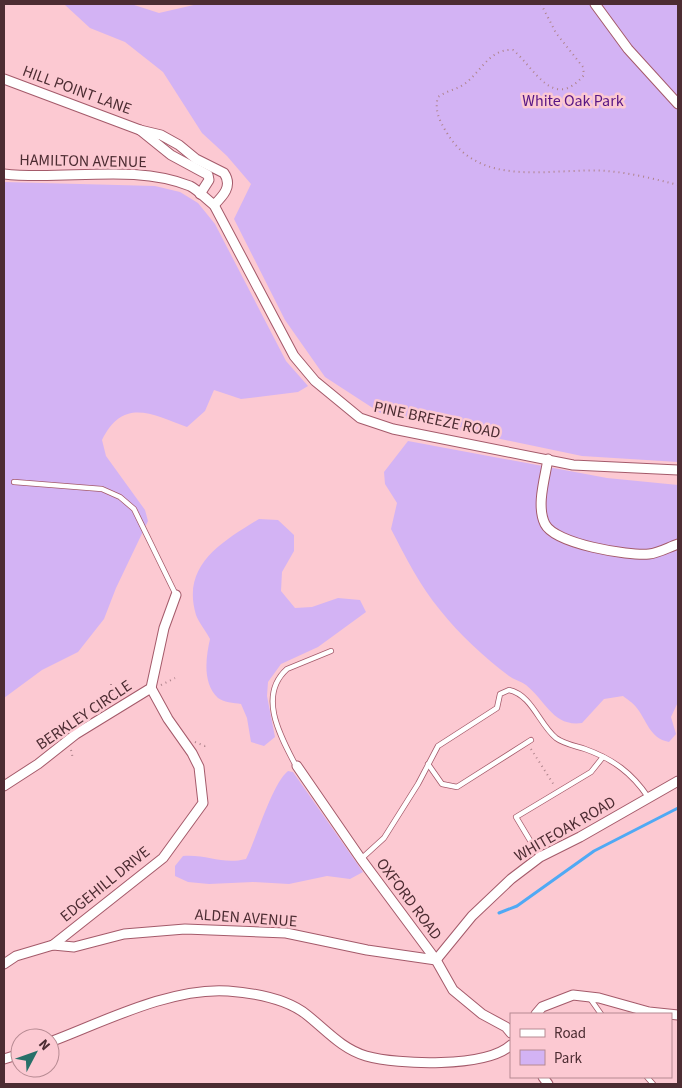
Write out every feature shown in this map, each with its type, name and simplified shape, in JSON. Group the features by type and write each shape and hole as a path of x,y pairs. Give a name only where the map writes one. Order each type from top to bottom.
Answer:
{"street":[{"path":"595,4 628,49 678,104"},
{"name":"HILL POINT LANE","path":"4,79 140,130 161,135 179,144 191,161 208,175 209,180 200,194"},
{"name":"HILL POINT LANE","path":"140,130 154,144 191,161 224,173 227,177 228,186 224,195 214,205"},
{"path":"154,144 161,135"},
{"name":"HAMILTON AVENUE","path":"4,174 25,177 137,175 164,178 192,187 214,205"},
{"name":"PINE BREEZE ROAD","path":"214,205 294,356 337,401 360,418 394,429 573,465 678,470"},
{"path":"548,460 541,506 545,524 559,537 575,543 637,554 652,554 678,544"},
{"name":"BERKLEY CIRCLE","path":"4,786 38,764 76,734 154,687 164,628 176,595"},
{"name":"EDGEHILL DRIVE","path":"53,945 163,858 203,803 199,767 168,719 154,687"},
{"name":"OXFORD ROAD","path":"297,766 361,859 436,960 453,990 482,1014 506,1027 510,1032"},
{"name":"WHITEOAK ROAD","path":"436,960 472,916 511,878 540,857 580,837 678,781"},
{"name":"ALDEN AVENUE","path":"53,945 74,947 124,934 185,929 268,932 286,933 367,950 436,960"},
{"path":"4,964 16,956 53,945"},
{"path":"60,1038 180,996 226,991 258,994 285,1003 306,1014 342,1045 366,1056 392,1060 452,1061 480,1058 504,1052 510,1046"},
{"path":"537,1013 542,1007 573,995 659,1013"}],"lane":[{"path":"14,482 102,489 120,497 134,509 176,595"},
{"path":"297,766 275,719 272,703 274,691 281,674 287,669 331,651"},
{"path":"361,859 384,838 438,746 497,708 500,694 508,690 524,698 558,739 603,757 626,770 648,797"},
{"path":"428,764 442,784 458,788 529,742"},
{"path":"540,857 516,817 591,772 603,757"},
{"path":"589,997 600,1013"}],"path":[{"path":"541,4 556,33 583,67 584,75 572,86 555,89 543,82 513,50 506,49 495,54 471,80 438,98 436,105 440,118 452,142 467,157 486,166 511,171 606,171 678,185"},
{"path":"154,687 175,678"},
{"path":"111,684 110,696 113,703"},
{"path":"44,736 51,745"},
{"path":"193,744 197,742 205,746 209,745"},
{"path":"529,742 558,792"},
{"path":"68,746 73,759"}],"green space":[{"name":"White Oak Park","path":"131,4 159,13 198,4 678,4 678,462 582,456 382,414 325,377 285,320 234,219 251,184 227,156 202,133 163,72 125,42 90,28 65,5"},
{"path":"4,182 155,186 180,192 198,203 215,224 286,361 308,386 298,392 241,399 214,390 205,411 187,427 139,412 119,418 110,427 102,440 106,456 145,510 148,521 116,588 104,619 78,652 42,670 4,698"},
{"path":"408,441 607,478 678,485 678,702 671,717 676,734 669,742 662,740 653,733 636,707 623,696 604,699 582,723 564,721 551,712 526,685 509,676 482,654 447,619 419,581 391,529 397,503 385,484 384,472"},
{"path":"259,519 278,520 294,535 294,551 282,572 281,591 295,608 312,607 338,598 360,600 366,612 318,647 281,664 268,682 267,696 275,737 264,746 251,742 247,718 241,704 218,698 209,685 206,670 210,639 196,615 193,597 194,582 208,557 231,537"},
{"path":"288,771 293,772 363,872 350,879 327,876 289,884 253,882 209,884 188,882 175,876 175,866 183,856 200,856 229,861 246,859 276,787"}],"waterway":[{"path":"499,913 517,906 594,851 678,808"}]}
